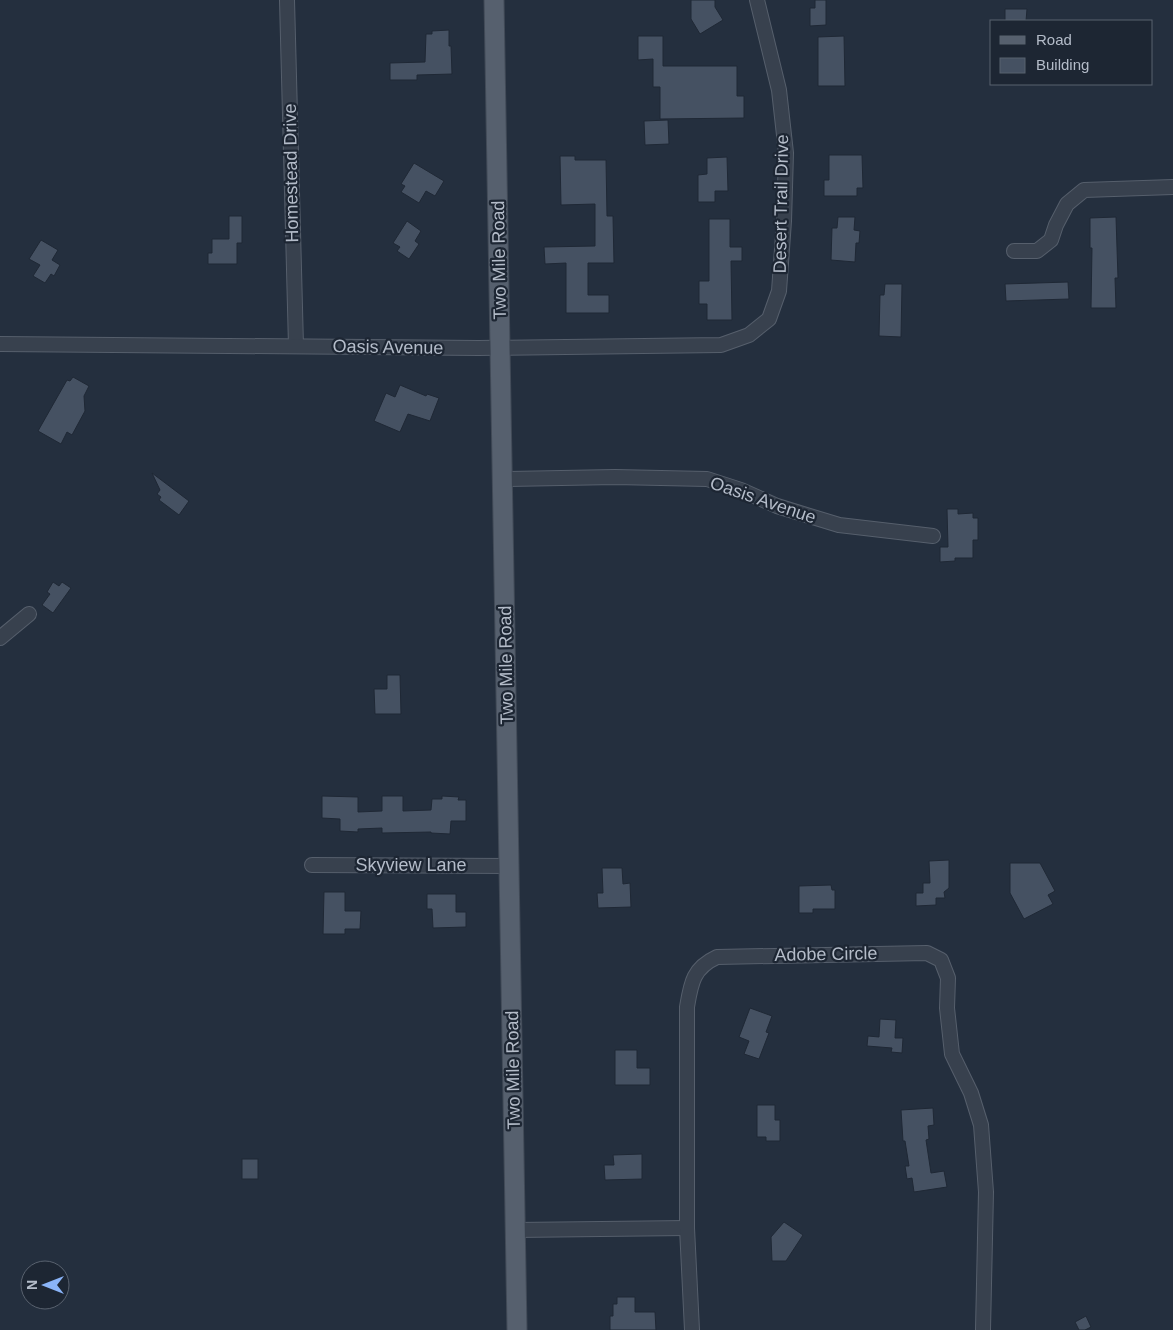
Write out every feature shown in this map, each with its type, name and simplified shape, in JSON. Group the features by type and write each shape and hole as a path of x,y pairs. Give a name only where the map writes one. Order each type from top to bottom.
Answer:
{"main road":[{"name":"Two Mile Road","path":"494,0 517,1330"}],"street":[{"name":"Homestead Drive","path":"287,0 296,346"},
{"name":"Desert Trail Drive","path":"757,0 779,90 786,153 779,291 770,319"},
{"path":"1014,251 1037,251 1050,240 1068,204 1084,190 1173,187"},
{"name":"Oasis Avenue","path":"0,344 500,347 721,345 748,335 770,319"},
{"name":"Oasis Avenue","path":"503,480 615,477 707,479 741,490 777,506 839,525 933,536"},
{"path":"0,638 29,614"},
{"name":"Skyview Lane","path":"312,865 509,866"},
{"name":"Adobe Circle","path":"692,1330 687,1228 687,1007 690,986 698,970 706,962 717,957 927,953 941,960 948,978 947,1008 952,1054 971,1093 981,1125 986,1192 983,1330"},
{"path":"515,1230 687,1228"}],"building":[{"path":"691,0 715,0 715,7 723,20 700,34 691,19"},
{"path":"815,0 826,0 826,25 810,26 810,8 815,8"},
{"path":"1005,9 1027,9 1026,20 1005,20"},
{"path":"449,30 452,74 417,75 417,80 390,80 390,63 425,62 426,34 432,34 432,31"},
{"path":"638,36 663,36 663,66 737,66 737,96 744,96 744,118 660,119 660,87 653,87 653,59 638,60"},
{"path":"844,36 845,86 818,86 818,37"},
{"path":"668,120 669,144 645,145 644,121"},
{"path":"829,155 862,155 863,188 857,188 857,196 824,196 824,180 829,180"},
{"path":"560,156 575,156 575,160 606,160 607,216 613,216 614,263 588,263 588,295 609,295 609,313 566,313 566,263 545,264 544,247 595,246 595,204 561,205"},
{"path":"727,157 728,191 715,191 715,202 698,202 698,175 707,174 707,158"},
{"path":"414,163 444,181 435,196 426,191 419,203 401,192 405,186 401,184"},
{"path":"229,216 242,216 242,243 237,243 237,264 208,264 208,253 212,253 212,239 229,239"},
{"path":"838,217 855,217 854,230 860,231 859,243 856,243 855,262 831,260 832,228 837,228"},
{"path":"1116,217 1118,278 1115,278 1116,308 1091,308 1092,248 1090,248 1090,218"},
{"path":"709,219 730,219 730,247 742,247 742,261 731,261 732,320 707,320 707,304 699,304 699,281 709,281"},
{"path":"407,221 421,231 415,241 419,244 409,259 397,251 400,247 393,243"},
{"path":"41,240 58,250 52,260 60,265 54,276 51,274 45,283 33,276 40,265 29,259"},
{"path":"1068,282 1069,299 1006,301 1005,284"},
{"path":"885,284 902,284 901,337 879,336 880,295 884,295"},
{"path":"73,377 89,386 84,396 85,411 72,435 67,432 61,444 38,431 67,380 70,381"},
{"path":"400,385 426,396 427,394 439,398 430,421 408,414 400,432 374,421 386,393 395,397"},
{"path":"152,473 189,501 179,515 159,500 161,497 157,494 160,490"},
{"path":"947,509 958,509 958,514 973,513 973,518 978,518 978,540 973,540 973,558 955,558 955,561 940,562 940,547 948,547"},
{"path":"53,582 59,586 62,582 71,588 53,613 42,605 50,594 47,592"},
{"path":"387,675 400,675 401,714 375,714 374,689 387,689"},
{"path":"322,796 358,797 358,812 382,811 382,796 403,796 403,811 431,810 432,799 442,799 442,796 459,797 458,800 466,800 466,821 451,821 450,834 431,832 382,833 382,828 358,829 358,832 340,831 340,819 322,818"},
{"path":"949,860 949,888 944,892 945,898 936,898 936,905 916,906 916,893 923,893 923,883 930,883 929,861"},
{"path":"1010,863 1040,863 1055,891 1048,895 1053,904 1024,919 1010,893"},
{"path":"602,868 622,868 623,884 630,883 631,907 598,908 597,893 603,893"},
{"path":"831,885 832,890 835,890 835,909 813,909 813,913 799,913 799,886"},
{"path":"324,892 345,892 345,911 361,911 360,929 345,929 345,934 323,934"},
{"path":"427,894 456,894 456,912 466,912 466,927 433,928 432,909 427,909"},
{"path":"750,1008 772,1016 766,1032 769,1033 759,1059 744,1054 749,1041 739,1037"},
{"path":"880,1019 896,1020 895,1038 903,1038 902,1053 891,1052 892,1048 867,1046 868,1036 879,1037"},
{"path":"615,1050 637,1050 637,1068 650,1068 650,1085 615,1085"},
{"path":"757,1105 775,1105 775,1120 780,1120 780,1141 766,1141 766,1137 757,1137"},
{"path":"933,1108 934,1125 928,1126 929,1139 926,1140 931,1173 944,1171 947,1187 914,1192 912,1178 907,1179 905,1166 909,1166 905,1141 903,1141 901,1110"},
{"path":"642,1154 642,1179 605,1180 604,1165 614,1165 613,1155"},
{"path":"242,1159 258,1159 258,1179 242,1179"},
{"path":"784,1222 803,1235 786,1261 772,1261 771,1237"},
{"path":"617,1297 635,1297 635,1312 655,1312 656,1330 610,1330 610,1316 613,1316 613,1304 617,1304"},
{"path":"1086,1316 1091,1327 1079,1330 1075,1322"}]}
